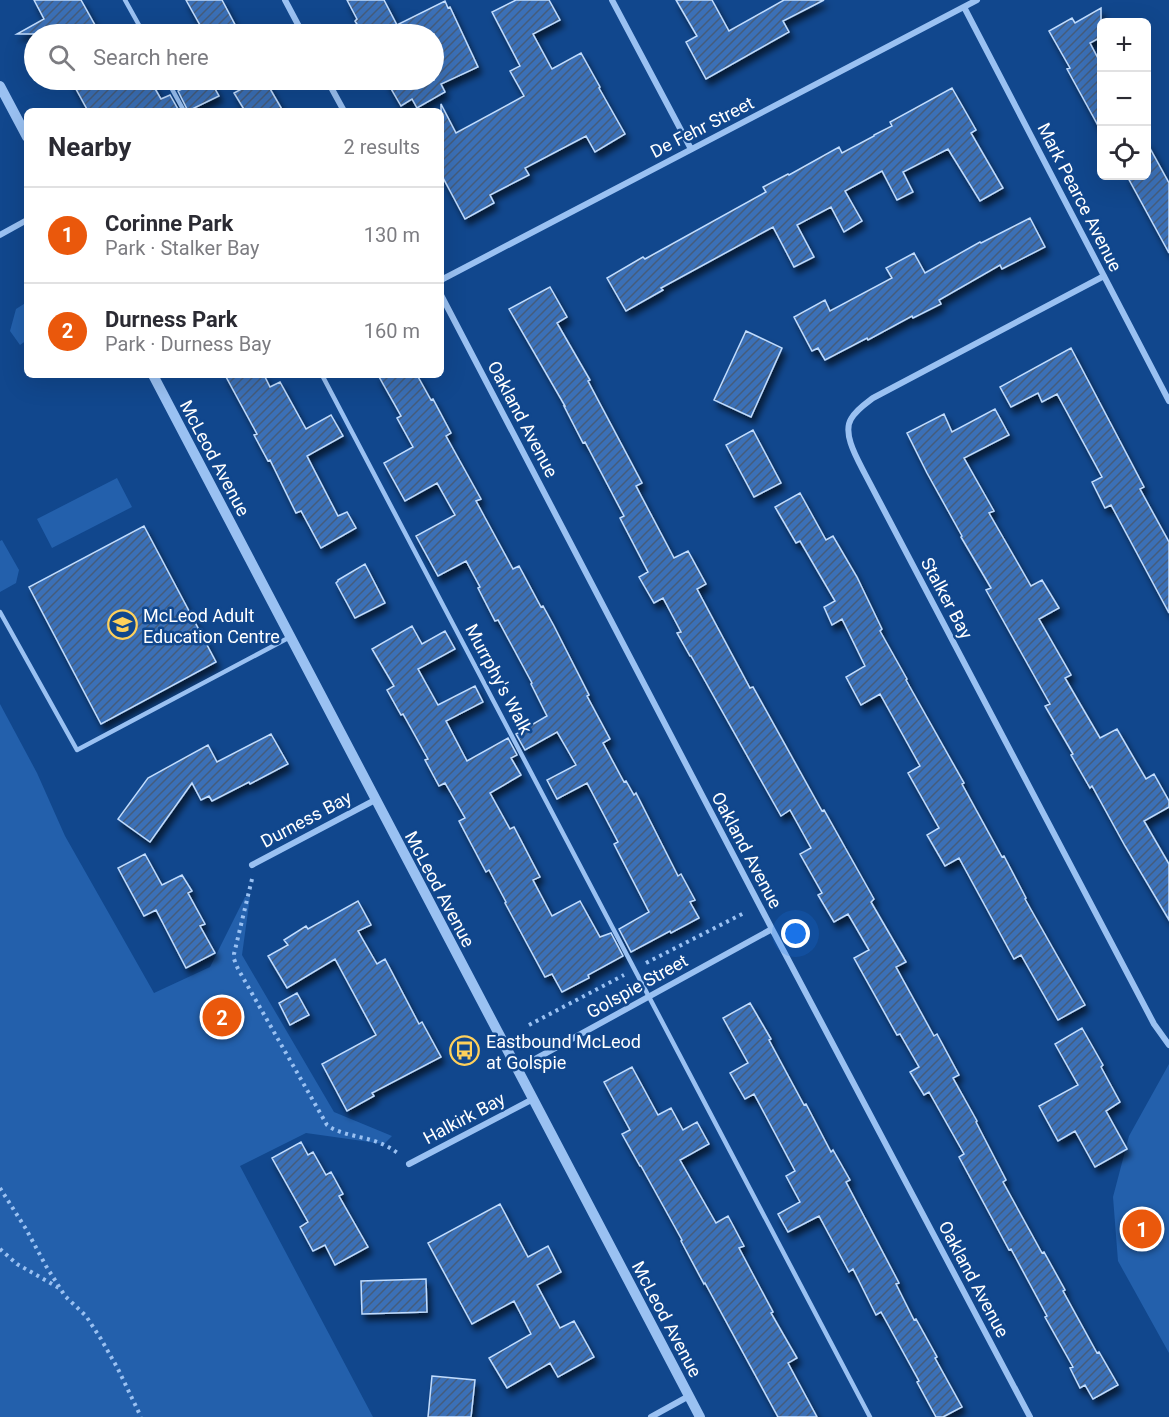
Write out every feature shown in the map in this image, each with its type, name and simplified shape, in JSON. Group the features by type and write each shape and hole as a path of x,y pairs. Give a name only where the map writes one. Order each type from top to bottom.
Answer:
{"street":[{"path":"285,0 298,24"},
{"path":"612,0 691,149"},
{"name":"De Fehr Street","path":"444,277 977,0"},
{"name":"Mark Pearce Avenue","path":"964,7 1169,401"},
{"path":"0,86 24,130"},
{"path":"332,90 342,108"},
{"path":"0,235 24,222"},
{"name":"Stalker Bay","path":"1104,276 873,398 859,408 849,421 849,435 865,474 1154,1024 1169,1045"},
{"name":"Oakland Avenue","path":"444,301 1030,1417"},
{"name":"McLeod Avenue","path":"155,378 700,1417"},
{"name":"Durness Bay","path":"252,865 375,800"},
{"name":"Golspie Street","path":"517,1069 772,929"},
{"name":"Halkirk Bay","path":"409,1164 533,1099"},
{"path":"651,1417 689,1396"}],"lane":[{"path":"125,0 138,24"},
{"path":"172,90 182,108"},
{"name":"Murrphy's Walk","path":"324,378 870,1417"},
{"path":"0,612 76,750 290,638"}],"path":[{"path":"252,865 252,883 234,954 238,969 327,1125 336,1131 387,1146 409,1164"},
{"path":"0,1188 65,1296 86,1316 101,1339 118,1368 141,1417"},
{"path":"0,1249 16,1264 60,1288"}],"shaded area":[{"path":"24,304 24,342 20,345 10,331 16,309"},
{"path":"117,478 132,507 52,548 37,519"},
{"path":"2,540 19,570 16,583 0,592 0,541"},
{"path":"0,704 37,773 65,836 154,993 210,967 245,897 250,897 242,955 334,1112 392,1136 384,1144 306,1133 240,1166 373,1417 0,1417"},
{"path":"1169,1064 1169,1353 1118,1261 1113,1197 1129,1136"}],"building":[{"path":"34,0 81,0 94,24 35,24 44,19"},
{"path":"186,0 222,0 235,24 199,24"},
{"path":"347,0 384,0 396,24 357,24 355,21 357,19"},
{"path":"516,0 549,0 560,20 533,34 552,69 581,53 625,134 595,152 586,136 525,168 529,175 490,195 494,203 465,219 444,180 444,110 456,133 524,96 510,71 520,66 492,12"},
{"path":"676,0 712,0 729,31 784,0 824,0 783,21 789,32 706,79 686,42 697,36"},
{"path":"445,1 478,67 444,83 444,24 399,24"},
{"path":"1101,8 1101,18 1097,18 1097,39 1090,43 1097,56 1097,124 1049,31 1072,18 1075,23"},
{"path":"952,88 976,130 971,133 1003,188 980,201 948,149 903,172 913,192 897,200 882,171 845,191 862,221 844,232 831,207 797,225 814,257 794,267 773,227 661,288 663,290 626,311 607,278 766,192 763,187 839,147 842,153 892,126 890,122"},
{"path":"76,90 156,90 161,99 170,95 177,108 86,108"},
{"path":"216,90 219,96 194,108 186,108 178,91"},
{"path":"240,90 271,90 281,108 243,108 234,93"},
{"path":"392,90 444,90 445,92 417,108 412,99 401,106"},
{"path":"1151,150 1169,183 1169,253 1129,180 1151,180"},
{"path":"1030,218 1045,247 1002,269 1000,265 939,300 941,304 913,318 912,316 825,360 818,348 812,351 794,317 825,300 830,311 892,278 886,268 914,253 925,273 980,242"},
{"path":"550,287 567,317 557,323 590,380 588,381 642,483 636,486 674,558 688,551 706,584 697,589 750,688 753,687 874,899 871,902 906,962 896,967 934,1036 937,1034 959,1075 953,1078 1006,1180 1003,1182 1065,1290 1063,1291 1097,1353 1099,1352 1118,1385 1093,1399 1085,1385 1080,1388 1070,1368 1073,1367 1045,1317 1047,1316 959,1157 964,1154 929,1092 924,1095 910,1072 919,1067 900,1034 897,1035 854,958 869,950 848,914 834,922 818,895 822,893 800,854 811,848 790,810 781,816 677,633 681,632 663,598 654,603 639,577 648,572 620,518 624,516 565,406 509,309"},
{"path":"746,331 782,348 751,417 714,400"},
{"path":"1071,348 1144,487 1140,489 1169,542 1169,613 1111,505 1105,508 1092,482 1102,477 1057,394 1042,402 1038,393 1011,407 1000,387"},
{"path":"227,378 266,378 270,387 280,382 306,429 331,415 343,436 307,456 338,516 347,512 356,528 321,548 301,511 296,513 270,460 268,461 254,435 257,434"},
{"path":"380,378 419,378 431,400 433,399 451,433 446,436 481,499 476,501 513,569 519,566 554,626 610,739 603,743 624,782 626,781 634,795 636,793 678,876 681,874 695,900 690,902 699,918 631,952 619,929 649,912 614,844 618,842 587,783 557,799 547,780 576,765 557,732 525,750 516,734 547,716 498,620 495,621 466,561 438,576 416,536 455,515 437,483 405,501 384,463 413,447 397,418 401,416"},
{"path":"995,409 1009,435 964,458 994,511 989,513 1031,586 1042,580 1059,608 1039,619 1071,675 1065,678 1100,738 1117,729 1146,779 1154,774 1169,801 1169,807 1144,821 1169,864 1169,920 1092,786 1090,788 1071,755 1073,754 1045,706 1050,704 986,590 991,588 961,537 907,433 944,414 952,432"},
{"path":"753,430 781,483 754,497 726,445"},
{"path":"800,493 826,540 833,536 857,577 882,629 880,631 906,680 1085,1005 1058,1020 1021,955 1014,959 959,858 945,866 927,835 939,828 908,773 920,766 880,694 861,705 846,677 865,666 842,619 832,625 824,607 835,601 800,541 796,543 775,507"},
{"name":"McLeod Adult Education Centre","path":"144,526 216,662 101,724 29,587"},
{"path":"365,564 385,603 355,618 336,583"},
{"path":"412,626 422,644 445,631 455,649 418,669 438,705 475,686 483,702 446,721 467,761 508,738 517,755 511,758 521,775 490,793 510,829 514,827 540,877 533,880 552,916 580,901 600,937 611,933 623,956 562,992 552,974 545,977 489,870 486,872 459,821 465,818 445,783 439,786 425,760 428,759 387,690 394,686 372,649"},
{"path":"271,734 288,764 212,801 209,796 201,800 192,783 150,842 118,819 148,778 208,745 217,762"},
{"path":"145,854 162,885 182,875 192,891 188,893 205,924 200,926 215,953 186,968 156,910 144,916 118,868"},
{"path":"358,901 371,925 358,931 377,964 385,959 419,1024 422,1022 441,1057 372,1093 374,1096 347,1111 322,1064 376,1035 335,959 287,988 268,956 288,945 284,940 306,926 308,929"},
{"path":"297,993 309,1015 290,1025 279,1003"},
{"path":"750,1003 804,1105 806,1104 831,1152 833,1150 850,1180 846,1182 899,1283 896,1284 962,1407 943,1417 936,1417 881,1312 876,1315 853,1269 849,1272 819,1216 788,1232 778,1214 800,1202 786,1176 795,1171 754,1094 745,1099 730,1073 748,1063 723,1018"},
{"path":"1082,1028 1120,1102 1106,1111 1127,1149 1095,1167 1075,1131 1058,1141 1039,1106 1078,1085 1055,1044"},
{"path":"632,1067 658,1115 671,1108 683,1130 697,1122 709,1144 680,1160 716,1223 728,1216 744,1246 739,1248 773,1312 771,1313 797,1358 788,1363 817,1417 778,1417 622,1134 630,1130 604,1082"},
{"path":"301,1142 308,1155 313,1152 326,1175 331,1172 343,1194 339,1196 368,1247 335,1265 325,1245 313,1251 300,1227 308,1222 272,1158"},
{"path":"500,1204 528,1257 548,1246 561,1272 537,1285 560,1328 574,1321 594,1357 558,1377 550,1363 507,1388 489,1358 531,1334 514,1301 472,1324 428,1243"},
{"path":"426,1279 427,1312 362,1314 361,1281"},
{"path":"432,1376 475,1380 471,1417 428,1417"}],"place":[{"name":"McLeod Adult Education Centre","path":"122,625"},
{"name":"Durness Park","path":"222,1017"},
{"name":"Eastbound McLeod at Golspie","path":"465,1051"},
{"name":"Corinne Park","path":"1142,1229"}]}
